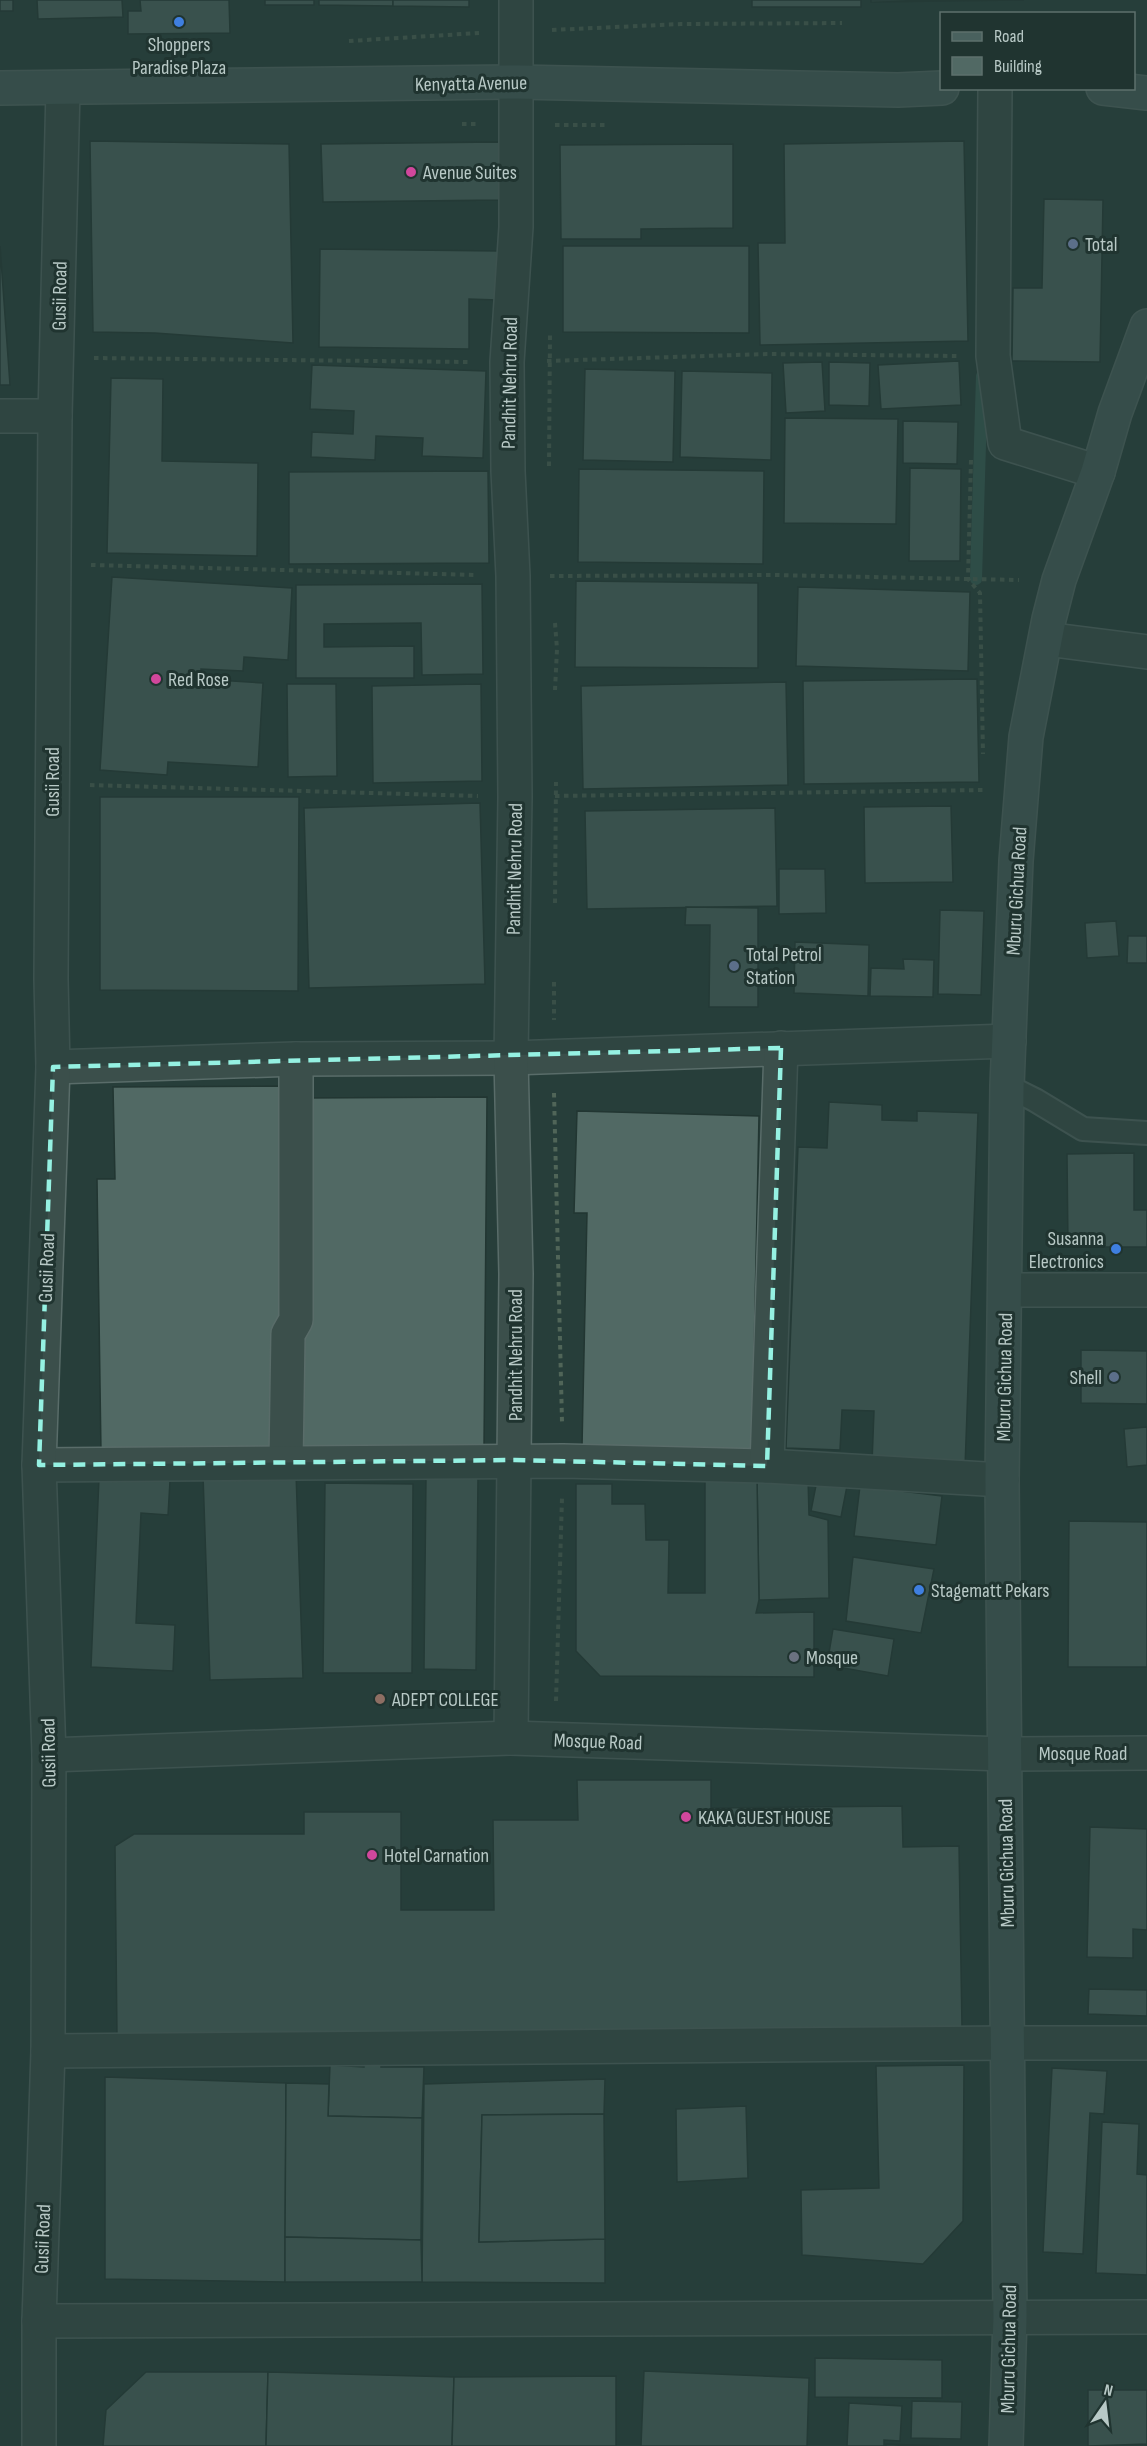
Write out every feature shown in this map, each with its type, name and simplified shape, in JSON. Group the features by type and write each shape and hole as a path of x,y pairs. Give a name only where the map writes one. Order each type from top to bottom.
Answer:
{"street":[{"name":"Pandhit Nehru Road","path":"511,1738 516,1274 510,1058 515,797 513,576 508,471 507,362 516,227 517,16"},
{"name":"Kenyatta Avenue","path":"0,88 518,82 886,90 940,88"},
{"name":"Gusii Road","path":"39,2446 39,2320 48,2051 48,1755 39,1466 53,1067 54,564 63,89"},
{"path":"995,90 993,356 1005,443 1098,472"},
{"path":"1121,90 1147,93"},
{"name":"Mburu Gichua Road","path":"1006,2446 1010,2317 1009,2043 1002,1480 1007,1086 1016,861 1026,737 1059,580 1147,326"},
{"path":"0,416 56,416"},
{"path":"1046,639 1147,652"},
{"path":"53,1067 296,1059 510,1058 1009,1041"},
{"path":"767,1467 781,1048"},
{"path":"286,1462 288,1334 296,1320 296,1059"},
{"path":"1006,1290 1147,1290"},
{"path":"39,1466 515,1460 767,1467 1002,1480"},
{"name":"Mosque Road","path":"48,1755 511,1738 1005,1754 1147,1753"},
{"path":"48,2051 1147,2043"},
{"path":"39,2320 1147,2317"}],"lane":[{"path":"1007,1086 1083,1129 1147,1132"}],"path":[{"path":"349,41 517,16 681,24 842,23"},
{"path":"549,475 550,329"},
{"path":"58,358 507,362 767,354 993,356"},
{"path":"971,449 968,579 980,593 983,758"},
{"path":"54,564 513,576 774,575 1059,580"},
{"path":"549,566 552,586"},
{"path":"554,618 557,649 555,693"},
{"path":"555,904 556,777"},
{"path":"983,779 983,800"},
{"path":"52,784 515,797 1022,789"},
{"path":"554,976 563,1461 555,1740"}],"highlighted area":[{"path":"781,1048 767,1466 515,1460 39,1465 53,1067"}],"building":[{"path":"0,0 13,0 13,11 0,11"},
{"path":"37,0 122,0 123,17 38,19"},
{"name":"Shoppers Paradise Plaza","path":"140,0 229,0 230,33 128,34 128,11 141,11"},
{"path":"265,0 314,0 314,5 265,5"},
{"path":"319,0 393,0 393,6 319,5"},
{"path":"393,0 469,0 469,7 393,6"},
{"path":"752,0 861,0 861,7 752,7"},
{"path":"871,0 1024,0 871,2"},
{"path":"90,141 289,144 293,343 155,333 93,332"},
{"path":"964,141 968,341 760,345 758,243 785,243 784,144"},
{"name":"Avenue Suites","path":"499,142 500,200 323,202 321,144"},
{"name":"Avenue Suites","path":"499,142 500,200 323,202 321,144"},
{"path":"733,144 733,228 641,229 641,239 561,239 560,145"},
{"name":"Total","path":"1044,199 1103,200 1100,362 1012,361 1013,288 1042,288"},
{"path":"0,246 10,385 0,385"},
{"path":"563,246 749,246 749,333 563,332"},
{"path":"320,249 498,251 498,300 469,299 469,349 319,347"},
{"path":"959,361 961,405 881,409 878,365"},
{"path":"822,362 825,411 786,413 783,363"},
{"path":"829,362 870,363 869,406 829,405"},
{"path":"312,365 486,371 483,458 422,456 423,438 376,436 375,460 311,457 312,432 353,434 354,411 310,409"},
{"path":"585,369 675,371 673,462 583,460"},
{"path":"682,371 772,373 771,460 680,457"},
{"path":"111,378 163,379 162,461 258,463 257,556 107,553"},
{"path":"785,418 898,419 896,524 784,523"},
{"path":"903,421 958,422 957,464 903,463"},
{"path":"910,468 961,469 960,561 909,561"},
{"path":"579,469 764,471 763,564 578,562"},
{"path":"488,471 489,563 289,564 289,472"},
{"path":"112,577 292,588 288,660 244,657 243,671 201,669 201,679 263,683 258,767 168,762 167,775 100,770"},
{"path":"576,581 758,583 758,668 575,667"},
{"path":"482,584 483,674 422,675 421,623 324,624 324,647 414,646 414,678 296,678 296,585"},
{"path":"798,587 970,592 968,671 796,666"},
{"path":"977,679 979,782 804,784 803,681"},
{"path":"786,682 788,785 583,789 581,686"},
{"path":"287,684 336,684 337,776 288,777"},
{"path":"481,684 482,781 373,783 372,686"},
{"path":"100,797 299,797 298,991 100,990"},
{"path":"480,803 485,984 309,988 304,808"},
{"path":"951,806 953,882 865,883 864,807"},
{"path":"775,808 777,906 587,909 585,811"},
{"path":"779,869 825,869 826,913 779,914"},
{"name":"Total Petrol Station","path":"686,907 758,908 758,1007 709,1007 710,925 685,925"},
{"path":"940,910 984,911 981,995 938,994"},
{"path":"1116,921 1119,956 1087,958 1085,923"},
{"path":"1128,936 1147,936 1147,963 1127,963"},
{"path":"795,942 869,945 868,996 794,993"},
{"path":"903,959 934,960 933,997 870,996 871,968 904,969"},
{"path":"284,1086 287,1317 279,1317 281,1450 101,1452 97,1179 115,1179 113,1087"},
{"path":"487,1097 484,1448 297,1449 303,1098"},
{"path":"829,1102 882,1105 882,1120 917,1121 917,1111 978,1113 965,1467 872,1463 874,1411 842,1410 840,1450 786,1448 798,1147 827,1148"},
{"path":"577,1111 759,1116 752,1452 582,1447 587,1213 574,1213"},
{"path":"1134,1153 1134,1210 1147,1210 1147,1247 1068,1247 1067,1154"},
{"name":"Shell","path":"1081,1350 1147,1351 1147,1404 1081,1403"},
{"path":"1147,1427 1147,1465 1127,1467 1124,1429"},
{"path":"296,1473 303,1678 210,1680 203,1475"},
{"path":"426,1477 478,1478 476,1670 424,1669"},
{"path":"808,1477 809,1515 828,1520 829,1598 759,1600 757,1478"},
{"path":"99,1478 170,1481 168,1515 141,1513 136,1623 175,1625 173,1671 91,1667"},
{"path":"757,1478 759,1600 756,1613 814,1612 814,1677 600,1676 576,1651 576,1484 612,1484 612,1504 645,1504 646,1540 669,1540 668,1593 705,1593 705,1479"},
{"path":"817,1480 847,1486 841,1517 811,1511"},
{"path":"325,1483 413,1484 412,1673 323,1673"},
{"path":"860,1486 942,1496 936,1545 854,1536"},
{"path":"1069,1521 1147,1522 1147,1667 1068,1667"},
{"path":"853,1557 934,1569 921,1633 846,1621"},
{"path":"833,1629 894,1639 888,1676 827,1665"},
{"path":"577,1780 711,1780 711,1808 902,1806 903,1847 959,1846 962,2028 117,2036 115,1846 134,1834 304,1834 304,1812 401,1812 401,1910 494,1910 493,1820 578,1820"},
{"path":"1090,1827 1147,1829 1147,1930 1133,1929 1133,1958 1087,1957"},
{"path":"1089,1989 1147,1990 1147,2016 1088,2014"},
{"path":"381,2053 381,2067 424,2067 422,2118 328,2116 330,2065 364,2067 365,2054"},
{"path":"964,2065 963,2221 923,2264 802,2255 801,2190 879,2188 876,2066"},
{"path":"1052,2068 1107,2071 1104,2114 1090,2113 1083,2254 1043,2252"},
{"path":"105,2077 286,2083 285,2282 105,2279"},
{"path":"605,2079 604,2114 482,2115 479,2242 605,2239 605,2283 422,2282 424,2084"},
{"path":"286,2083 329,2084 328,2116 422,2118 421,2240 285,2237"},
{"path":"746,2106 748,2178 677,2182 676,2109"},
{"path":"604,2114 605,2239 479,2242 482,2115"},
{"path":"1102,2122 1139,2124 1137,2174 1147,2175 1147,2275 1096,2273"},
{"path":"285,2237 421,2240 422,2282 285,2282"},
{"path":"815,2358 942,2360 942,2398 815,2397"},
{"path":"644,2371 809,2378 807,2446 641,2446"},
{"path":"146,2372 268,2372 266,2446 103,2446 106,2410"},
{"path":"268,2372 454,2377 452,2446 266,2446"},
{"path":"616,2376 616,2446 452,2446 454,2377"},
{"path":"1088,2390 1147,2390 1147,2444 1088,2446"},
{"path":"912,2401 962,2402 961,2439 911,2438"},
{"path":"849,2403 902,2406 900,2441 884,2440 884,2446 847,2446"},
{"path":"886,2444 939,2446 886,2446"}],"waterway":[{"path":"976,579 982,376"}],"place":[{"name":"Shoppers Paradise Plaza","path":"179,22"},
{"name":"Avenue Suites","path":"411,172"},
{"name":"Total","path":"1073,244"},
{"name":"Red Rose","path":"156,679"},
{"name":"Total Petrol Station","path":"734,966"},
{"name":"Susanna Electronics","path":"1116,1249"},
{"name":"Shell","path":"1114,1377"},
{"name":"Stagematt Pekars","path":"919,1590"},
{"name":"Mosque","path":"794,1657"},
{"name":"ADEPT COLLEGE","path":"380,1699"},
{"name":"KAKA GUEST HOUSE","path":"686,1817"},
{"name":"Hotel Carnation","path":"372,1855"}]}
